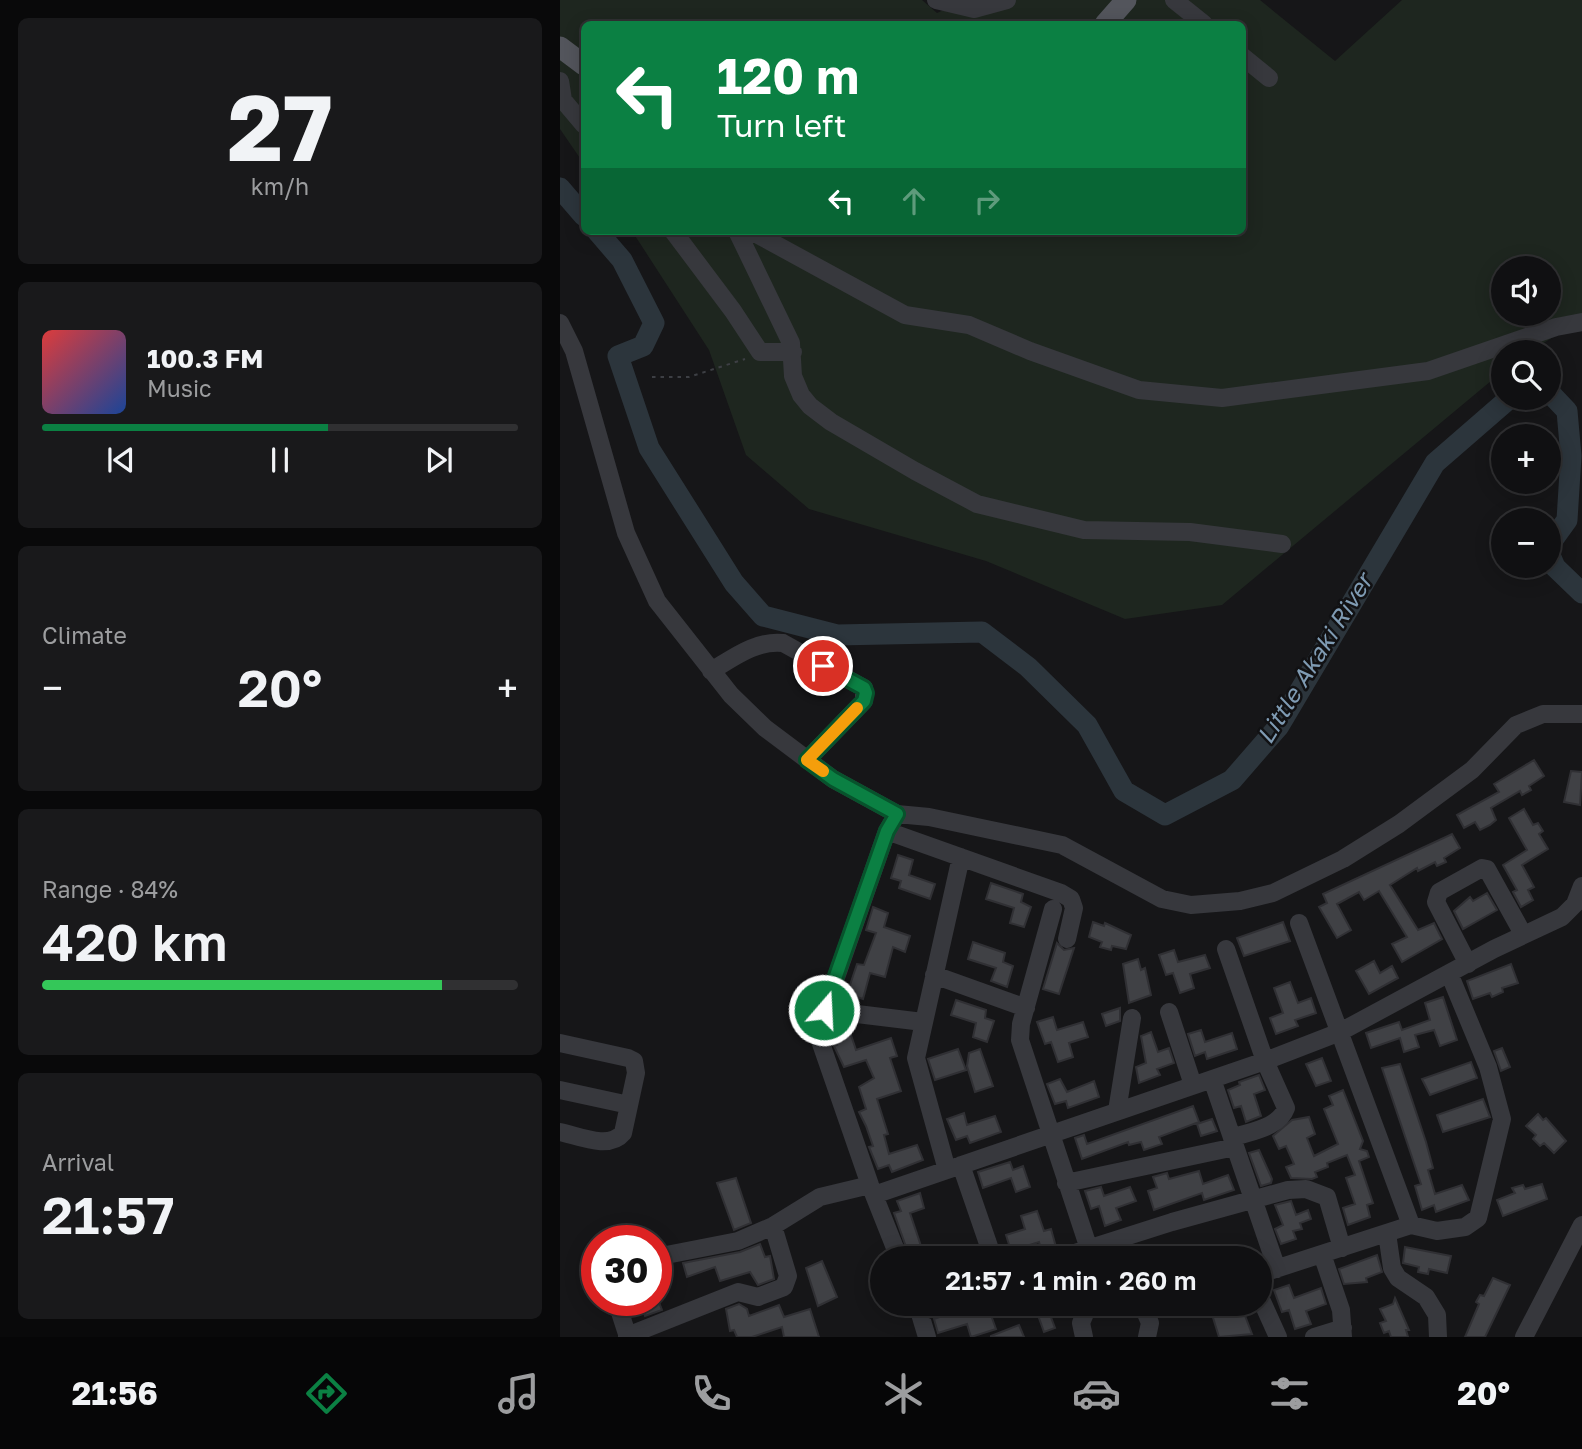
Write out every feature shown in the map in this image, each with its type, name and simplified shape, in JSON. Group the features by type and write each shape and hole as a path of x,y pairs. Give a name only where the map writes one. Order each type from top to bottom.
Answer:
{"main road":[{"path":"1100,21 1118,0"},
{"path":"1108,21 1126,0"},
{"path":"560,47 581,63"},
{"path":"560,55 581,71"}],"street":[{"path":"936,0 974,9 1007,0"},
{"path":"1174,0 1200,21"},
{"path":"1246,59 1269,78"},
{"path":"560,81 563,100 581,121"},
{"path":"676,235 760,352 793,352"},
{"path":"739,235 793,352 795,385 810,406 873,447 977,504 1084,530 1190,532 1282,544"},
{"path":"758,235 905,315 959,322 1095,375 1139,390 1175,396 1253,397 1429,371 1556,327 1582,322"},
{"path":"560,323 574,351 626,533 657,601 711,671 765,728 833,779 897,814 929,817 1062,845 1162,899 1191,905 1240,901 1273,892 1343,859 1377,838 1472,769 1492,745 1516,725 1543,714 1582,714"},
{"path":"711,671 758,645 783,643 864,688 864,701 807,760"},
{"path":"894,1246 817,1032 887,831 897,814"},
{"path":"887,831 1071,900 1074,908 1068,939"},
{"path":"961,858 916,1058 954,1167 988,1246"},
{"path":"1468,964 1436,902 1439,892 1482,868 1487,869 1523,934"},
{"path":"672,1254 738,1241 773,1226 820,1197 872,1190 954,1167 1265,1061 1340,1032 1523,934 1562,917 1575,904 1582,886"},
{"path":"1053,909 1020,1040 1087,1246"},
{"path":"1299,923 1411,1225"},
{"path":"1066,1183 1234,1142 1283,1117 1286,1108 1265,1061 1226,949"},
{"path":"1272,1271 1411,1225 1437,1231 1465,1227 1478,1218 1502,1119 1488,1067 1449,973"},
{"path":"934,975 1026,1008"},
{"path":"824,1010 923,1022"},
{"path":"1169,1012 1193,1085"},
{"path":"1117,1111 1132,1018"},
{"path":"560,1043 634,1061 636,1073 622,1133 618,1139 608,1142 560,1132"},
{"path":"1212,1079 1254,1200 1264,1246"},
{"path":"560,1090 629,1105"},
{"path":"1114,1246 1288,1190 1319,1191 1327,1197 1342,1248"},
{"path":"1524,1337 1582,1225"},
{"path":"621,1316 627,1336 738,1292 758,1297 784,1287 788,1276 773,1226"},
{"path":"1387,1233 1392,1268 1398,1278 1426,1297 1437,1315 1438,1337"},
{"path":"1314,1337 1343,1332 1342,1310 1322,1254"},
{"path":"920,1316 927,1337"},
{"path":"1082,1337 1081,1323 1084,1316"},
{"path":"1147,1337 1150,1322 1148,1316"},
{"path":"1269,1316 1278,1337"}],"path":[{"path":"652,377 689,377 734,365 760,352"}],"shaded area":[{"path":"560,0 922,0 937,13 965,0 1260,0 1335,61 1402,0 1582,0 1582,318 1548,340 1491,340 1491,381 1222,605 1125,619 986,561 809,509 746,455 709,350 635,235 1246,235 1246,21 581,21 581,160 560,129"}],"building":[{"path":"1534,760 1544,776 1529,786 1531,790 1522,795 1520,791 1491,808 1496,820 1490,825 1480,830 1475,822 1464,828 1457,815 1499,792 1494,784"},
{"path":"1571,771 1582,772 1580,805 1564,802"},
{"path":"1524,809 1533,825 1538,823 1543,831 1539,834 1548,849 1522,865 1534,887 1528,890 1533,900 1521,907 1513,892 1517,890 1503,865 1527,850 1509,818"},
{"path":"1452,834 1460,848 1444,858 1446,862 1437,866 1435,862 1418,871 1417,868 1390,885 1418,930 1434,923 1442,939 1402,962 1392,944 1407,937 1379,891 1364,900 1359,892 1337,904 1351,930 1337,938 1319,907 1327,903 1323,894"},
{"path":"898,855 913,860 909,875 935,884 930,899 899,888 901,881 891,878"},
{"path":"991,883 1023,894 1021,902 1031,907 1024,927 1010,923 1014,908 986,899"},
{"path":"1487,893 1497,910 1463,929 1454,911 1470,897 1473,901"},
{"path":"873,907 888,913 884,927 910,936 905,952 893,947 885,977 870,973 863,999 847,994 857,964 864,965 876,933 866,930"},
{"path":"1093,922 1104,926 1105,923 1131,935 1126,949 1112,946 1111,950 1100,947 1102,942 1089,937"},
{"path":"1283,922 1290,941 1244,956 1237,938"},
{"path":"973,942 1005,953 1003,962 1013,966 1007,987 991,981 996,968 968,959"},
{"path":"1057,943 1064,950 1074,948 1059,994 1043,989"},
{"path":"1174,950 1178,962 1205,955 1210,968 1190,974 1194,988 1180,993 1173,973 1166,975 1159,955"},
{"path":"1138,959 1141,970 1145,968 1151,995 1129,1003 1123,964"},
{"path":"1374,961 1380,973 1392,966 1398,978 1369,994 1356,971"},
{"path":"1511,964 1518,983 1502,988 1503,992 1492,997 1490,993 1473,999 1467,981"},
{"path":"1290,982 1298,1003 1311,998 1316,1013 1295,1020 1298,1026 1276,1034 1270,1018 1283,1013 1274,988"},
{"path":"1443,997 1457,1040 1440,1046 1434,1030 1415,1035 1419,1047 1404,1052 1400,1038 1371,1048 1366,1033 1399,1022 1402,1030 1430,1020 1425,1003"},
{"path":"956,1000 986,1010 985,1018 994,1021 987,1042 973,1037 976,1023 951,1015"},
{"path":"1120,1008 1120,1021 1106,1026 1102,1014"},
{"path":"1053,1017 1057,1030 1083,1022 1088,1037 1069,1043 1073,1057 1058,1062 1051,1042 1045,1044 1037,1022"},
{"path":"848,1026 856,1050 891,1038 897,1056 890,1058 901,1091 877,1099 888,1134 884,1135 889,1154 917,1145 923,1160 892,1172 889,1165 878,1169 869,1147 873,1146 859,1112 866,1109 859,1087 874,1078 866,1060 844,1067 834,1046 837,1045 832,1032"},
{"path":"1201,1030 1205,1042 1232,1033 1237,1049 1207,1059 1205,1052 1195,1056 1188,1034"},
{"path":"1151,1032 1158,1052 1169,1048 1174,1063 1157,1069 1160,1075 1139,1083 1136,1067 1146,1063 1141,1036"},
{"path":"1502,1048 1510,1067 1501,1071 1494,1051"},
{"path":"958,1049 966,1070 935,1080 928,1059"},
{"path":"980,1049 993,1086 975,1092 967,1066 969,1053"},
{"path":"1322,1058 1331,1081 1316,1086 1306,1064"},
{"path":"1471,1062 1477,1078 1430,1095 1422,1079"},
{"path":"1400,1064 1433,1168 1428,1170 1435,1194 1462,1185 1469,1200 1436,1212 1434,1205 1422,1210 1415,1186 1421,1184 1382,1068"},
{"path":"1259,1075 1265,1090 1254,1094 1261,1116 1246,1122 1241,1106 1234,1108 1228,1090 1240,1085 1239,1082"},
{"path":"1060,1079 1067,1092 1094,1081 1099,1097 1068,1108 1066,1101 1055,1104 1047,1084"},
{"path":"1343,1090 1363,1141 1360,1149 1367,1151 1369,1157 1359,1161 1373,1203 1367,1205 1370,1217 1348,1225 1343,1208 1355,1204 1346,1178 1355,1175 1347,1155 1327,1163 1328,1167 1315,1172 1317,1177 1291,1178 1286,1167 1294,1164 1286,1146 1279,1149 1273,1136 1292,1120 1309,1117 1315,1134 1307,1138 1314,1156 1338,1144 1324,1109 1333,1105 1329,1096"},
{"path":"1483,1099 1490,1117 1443,1132 1437,1115"},
{"path":"1193,1106 1199,1122 1159,1137 1162,1144 1144,1150 1141,1142 1129,1145 1128,1142 1082,1159 1075,1138 1084,1135 1087,1144"},
{"path":"964,1113 967,1125 995,1116 1001,1132 970,1143 967,1136 956,1140 947,1119"},
{"path":"1538,1114 1543,1120 1546,1118 1566,1141 1554,1153 1544,1143 1540,1146 1533,1139 1536,1135 1526,1126"},
{"path":"1212,1119 1217,1131 1201,1136 1197,1124"},
{"path":"1259,1150 1272,1179 1271,1183 1261,1186 1249,1153"},
{"path":"1010,1162 1013,1170 1023,1166 1030,1187 1016,1192 1011,1178 983,1188 978,1172"},
{"path":"1199,1171 1203,1184 1228,1175 1234,1190 1204,1200 1202,1193 1154,1210 1148,1191 1157,1188 1153,1177 1167,1173 1169,1179"},
{"path":"736,1178 751,1223 734,1230 717,1183"},
{"path":"1542,1184 1547,1199 1503,1216 1497,1200 1515,1193 1512,1188 1523,1185 1525,1189"},
{"path":"1101,1187 1104,1196 1130,1187 1136,1201 1116,1208 1121,1220 1105,1226 1099,1206 1091,1209 1085,1191"},
{"path":"920,1193 924,1208 910,1213 921,1246 906,1246 894,1213 901,1211 897,1201"},
{"path":"1291,1201 1296,1215 1308,1210 1311,1219 1300,1223 1302,1229 1293,1231 1296,1239 1281,1244 1275,1229 1283,1225 1275,1205"},
{"path":"1037,1211 1044,1231 1051,1229 1056,1246 1040,1246 1039,1242 1027,1246 1009,1246 1006,1235 1025,1229 1021,1216"},
{"path":"760,1244 765,1257 770,1256 774,1279 758,1285 750,1272 720,1281 715,1267 687,1277 683,1263 740,1252"},
{"path":"1405,1247 1451,1256 1447,1273 1429,1269 1428,1274 1418,1272 1419,1267 1403,1263"},
{"path":"1377,1255 1382,1272 1366,1278 1367,1282 1344,1284 1339,1269"},
{"path":"822,1261 837,1297 818,1306 806,1268"},
{"path":"1493,1278 1510,1285 1485,1337 1465,1337 1479,1304 1476,1302 1480,1295 1484,1296"},
{"path":"1289,1285 1294,1298 1321,1288 1326,1304 1306,1311 1311,1324 1295,1329 1289,1310 1282,1312 1274,1290"},
{"path":"1395,1298 1409,1330 1406,1330 1408,1337 1391,1337 1389,1331 1384,1333 1380,1323 1386,1321 1380,1309 1393,1304"},
{"path":"739,1304 747,1309 749,1316 779,1305 784,1317 810,1309 819,1337 784,1337 782,1327 752,1337 737,1337 734,1330 730,1331 726,1309"},
{"path":"942,1316 991,1316 996,1329 971,1337 967,1324 938,1333 934,1319"},
{"path":"1038,1316 1050,1316 1055,1328 1044,1332"},
{"path":"1212,1316 1245,1316 1252,1334 1219,1337"},
{"path":"1019,1325 1024,1337 991,1337 991,1336"}],"waterway":[{"name":"Little Akaki River","path":"560,188 581,212"},
{"name":"Little Akaki River","path":"600,235 622,260 654,323 643,346 618,356 649,448 734,583 763,616 837,635 982,632 1028,667 1087,725 1124,791 1165,815 1232,780 1279,726 1435,463 1496,410"},
{"name":"Little Akaki River","path":"1561,405 1567,411 1571,456 1567,520 1561,528"},
{"name":"Little Akaki River","path":"1561,573 1582,593"}],"slow traffic":[{"path":"823,771 807,760 857,708"}],"route":[{"path":"823,666 864,688 866,693 864,701 807,760 833,779 897,814 887,831 824,1010"}]}
